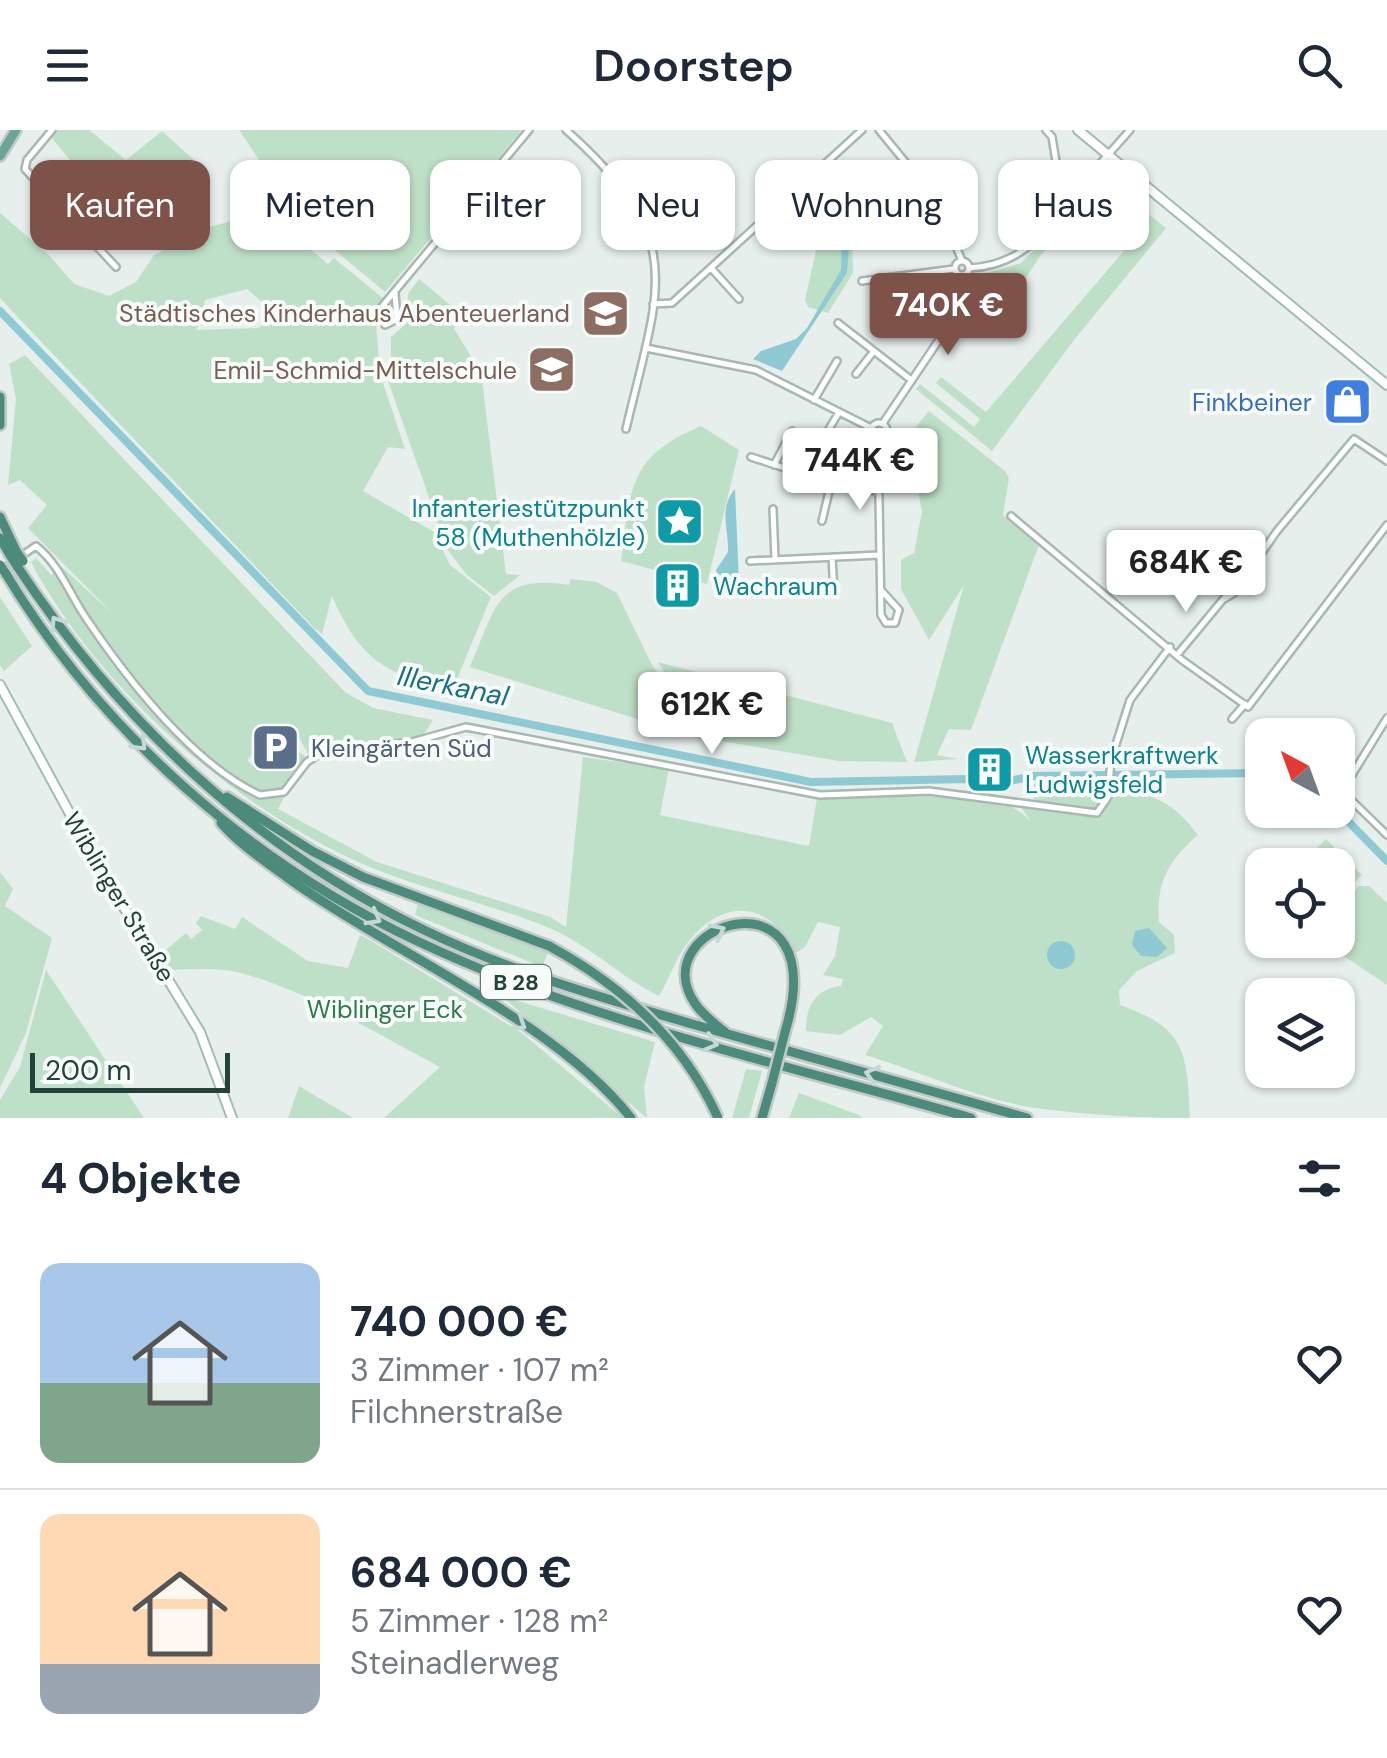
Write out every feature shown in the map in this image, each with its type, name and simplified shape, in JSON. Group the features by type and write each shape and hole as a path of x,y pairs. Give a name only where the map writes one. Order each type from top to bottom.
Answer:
{"highway":[{"path":"0,397 0,425"},
{"path":"0,518 13,553"},
{"path":"0,538 13,553"},
{"name":"B 28","path":"13,553 37,596 122,704 200,780 300,858 421,928 557,984 1027,1118"},
{"name":"B 28","path":"2,570 79,678 148,754 205,806 368,915 504,978 971,1118"},
{"path":"200,780 312,852 363,878 550,946 592,970 645,1012 692,1070 718,1118"},
{"path":"205,806 230,833 302,888 546,1041 602,1086 631,1118"},
{"path":"727,1034 700,1010 687,983 692,952 720,927 752,923 778,937 794,968 793,1001 762,1118"}],"main road":[{"path":"0,156 16,130"},
{"path":"1078,130 1387,385"},
{"name":"Wiblinger Straße","path":"0,686 95,860 192,1019 216,1068 231,1114"}],"street":[{"path":"52,130 27,160 25,170 116,267"},
{"path":"395,293 398,316 388,326 381,322 379,312 529,130"},
{"path":"566,130 609,171 644,218 656,255 653,304 626,429"},
{"path":"653,304 672,304 862,130"},
{"path":"879,130 905,160"},
{"path":"1046,130 1052,137 1055,160"},
{"path":"1105,160 1130,130"},
{"path":"958,250 969,268"},
{"path":"872,428 882,423 951,322 962,276 969,268 1016,258 1024,250"},
{"path":"862,280 954,269 962,261"},
{"path":"710,268 738,299"},
{"path":"954,269 962,276"},
{"path":"910,277 910,309"},
{"path":"838,323 910,379"},
{"path":"645,348 756,370 872,428 878,439 876,491 882,618 894,623 899,610 881,590"},
{"path":"856,374 874,351"},
{"path":"814,400 837,362"},
{"path":"818,446 838,414"},
{"path":"878,439 887,432 882,423"},
{"path":"774,465 792,430"},
{"path":"1177,655 1244,581 1254,562 1354,440 1387,460"},
{"path":"750,458 831,483 876,491"},
{"path":"822,521 831,483"},
{"path":"773,509 775,560"},
{"path":"1011,516 1177,655 1248,707 1387,525"},
{"path":"2,570 36,546 53,560 65,588 134,685 188,741 260,796 284,792 307,762 321,752 412,742 466,726 820,794 856,797 929,791 1095,814 1104,804 1111,782 1111,762 1130,700 1170,648"},
{"path":"750,561 880,554"},
{"path":"832,557 834,592"},
{"path":"1232,720 1245,704"},
{"path":"1387,718 1342,790 1387,835"}],"green space":[{"path":"57,130 89,130 126,160 70,160 51,137"},
{"path":"239,130 522,130 497,160 430,160 430,239 385,292 335,250 410,250 410,160 259,160"},
{"path":"162,131 194,160 126,160"},
{"path":"0,213 30,239 30,250 43,250 74,284 109,296 136,282 154,255 164,250 210,250 210,227 230,221 230,250 311,250 328,264 334,258 384,299 375,310 380,374 405,449 388,447 363,491 434,532 450,565 491,597 452,691 409,678 377,661 353,635 332,596 322,634 0,298","holes":["247,289 263,303 268,318 259,328 197,330 205,300"]},
{"path":"1149,214 1166,228 1149,249"},
{"path":"816,250 852,250 853,273 828,313 808,307 805,300"},
{"path":"1034,250 1046,250 1022,284 1013,277 1004,287 989,282 980,293 983,298 970,301 973,277 1021,263"},
{"path":"1125,250 1148,250 1074,340 992,451 916,389 920,384 974,427 980,419 936,383 941,377 986,412"},
{"path":"419,279 459,312 454,329 481,372 506,574 520,575 494,596 467,575 447,549 385,372 391,370 391,337 407,323 408,294"},
{"path":"25,355 345,692 373,708 433,720 422,737 308,754 293,726 269,736 247,760 252,765 263,756 280,766 297,751 305,756 278,809 377,862 550,917 566,927 583,757 669,769 660,815 809,846 817,798 960,792 1011,806 1031,822 1021,807 1097,815 1112,801 1115,791 1143,794 1164,803 1198,835 1179,854 1162,884 1159,922 1174,935 1175,953 1137,971 1119,990 1120,1005 1158,1023 1179,1045 1187,1075 1190,1118 1043,1109 976,1093 865,1055 883,1026 871,1017 840,1035 806,1031 814,1000 841,986 843,979 823,975 835,956 840,927 818,922 805,947 796,953 787,938 764,917 738,911 724,914 689,941 659,996 549,928 370,867 270,814 176,741 133,700 59,609 31,562 36,558 51,575 62,567 113,614 28,528 47,505 20,480 8,485 16,399 9,364"},
{"path":"929,411 1005,471 1009,478 1003,515 1040,542 971,730 949,729 937,755 958,759 914,762 964,585 929,640 901,589 901,560 914,553 922,512 908,436"},
{"path":"701,426 739,450 707,584 621,561 627,514 637,478 659,450"},
{"path":"570,579 597,582 617,593 653,667 678,700 679,732 470,667 493,612 512,590 545,583 569,585"},
{"path":"0,597 32,646 4,671 0,665"},
{"path":"658,662 892,723 907,762 839,761 686,735 683,700"},
{"path":"1109,780 1096,809 1034,802 1034,784"},
{"path":"1326,839 1335,848 1317,848"},
{"path":"0,872 13,889 5,906 52,938 26,1033 0,1088"},
{"path":"1359,886 1369,886 1387,903 1387,985 1347,958 1355,958 1355,891"},
{"path":"418,902 548,952 542,967 415,915"},
{"name":"Wiblinger Eck","path":"201,916 235,929 242,917 308,961 348,968 360,935 522,1033 623,1118 384,1118 440,1067 346,1016 273,983 229,971 170,970 160,955 186,933 191,939 202,930 196,923"},
{"path":"46,970 144,1118 0,1118 0,1100 20,1067"},
{"path":"501,996 655,1042 644,1087 647,1118"},
{"path":"746,1069 762,1071 749,1118 732,1118"},
{"path":"299,1086 353,1118 288,1118"},
{"path":"799,1093 859,1115 862,1118 789,1118"}],"water":[{"path":"842,250 849,250 847,273 782,371 753,359 761,351 796,339 807,328 841,270"},
{"path":"735,489 739,583 719,578 716,570 728,552 726,512"},
{"path":"1149,928 1167,948 1157,957 1141,956 1132,945 1135,931"},
{"path":"1061,941 1071,945 1075,955 1071,965 1061,969 1051,965 1047,955 1051,945"}],"waterway":[{"name":"Illerkanal","path":"0,311 368,691 811,782 970,779 993,785"},
{"name":"Illerkanal","path":"997,784 1032,776 1245,773"},
{"name":"Illerkanal","path":"1355,828 1387,861"}],"place":[{"name":"Städtisches Kinderhaus Abenteuerland","path":"605,313"},
{"name":"Emil-Schmid-Mittelschule","path":"552,370"},
{"name":"Finkbeiner","path":"1347,402"},
{"name":"Infanteriestützpunkt 58 (Muthenhölzle)","path":"680,522"},
{"name":"Wachraum","path":"678,586"},
{"name":"Kleingärten Süd","path":"276,748"},
{"name":"Wasserkraftwerk Ludwigsfeld","path":"990,769"}]}
